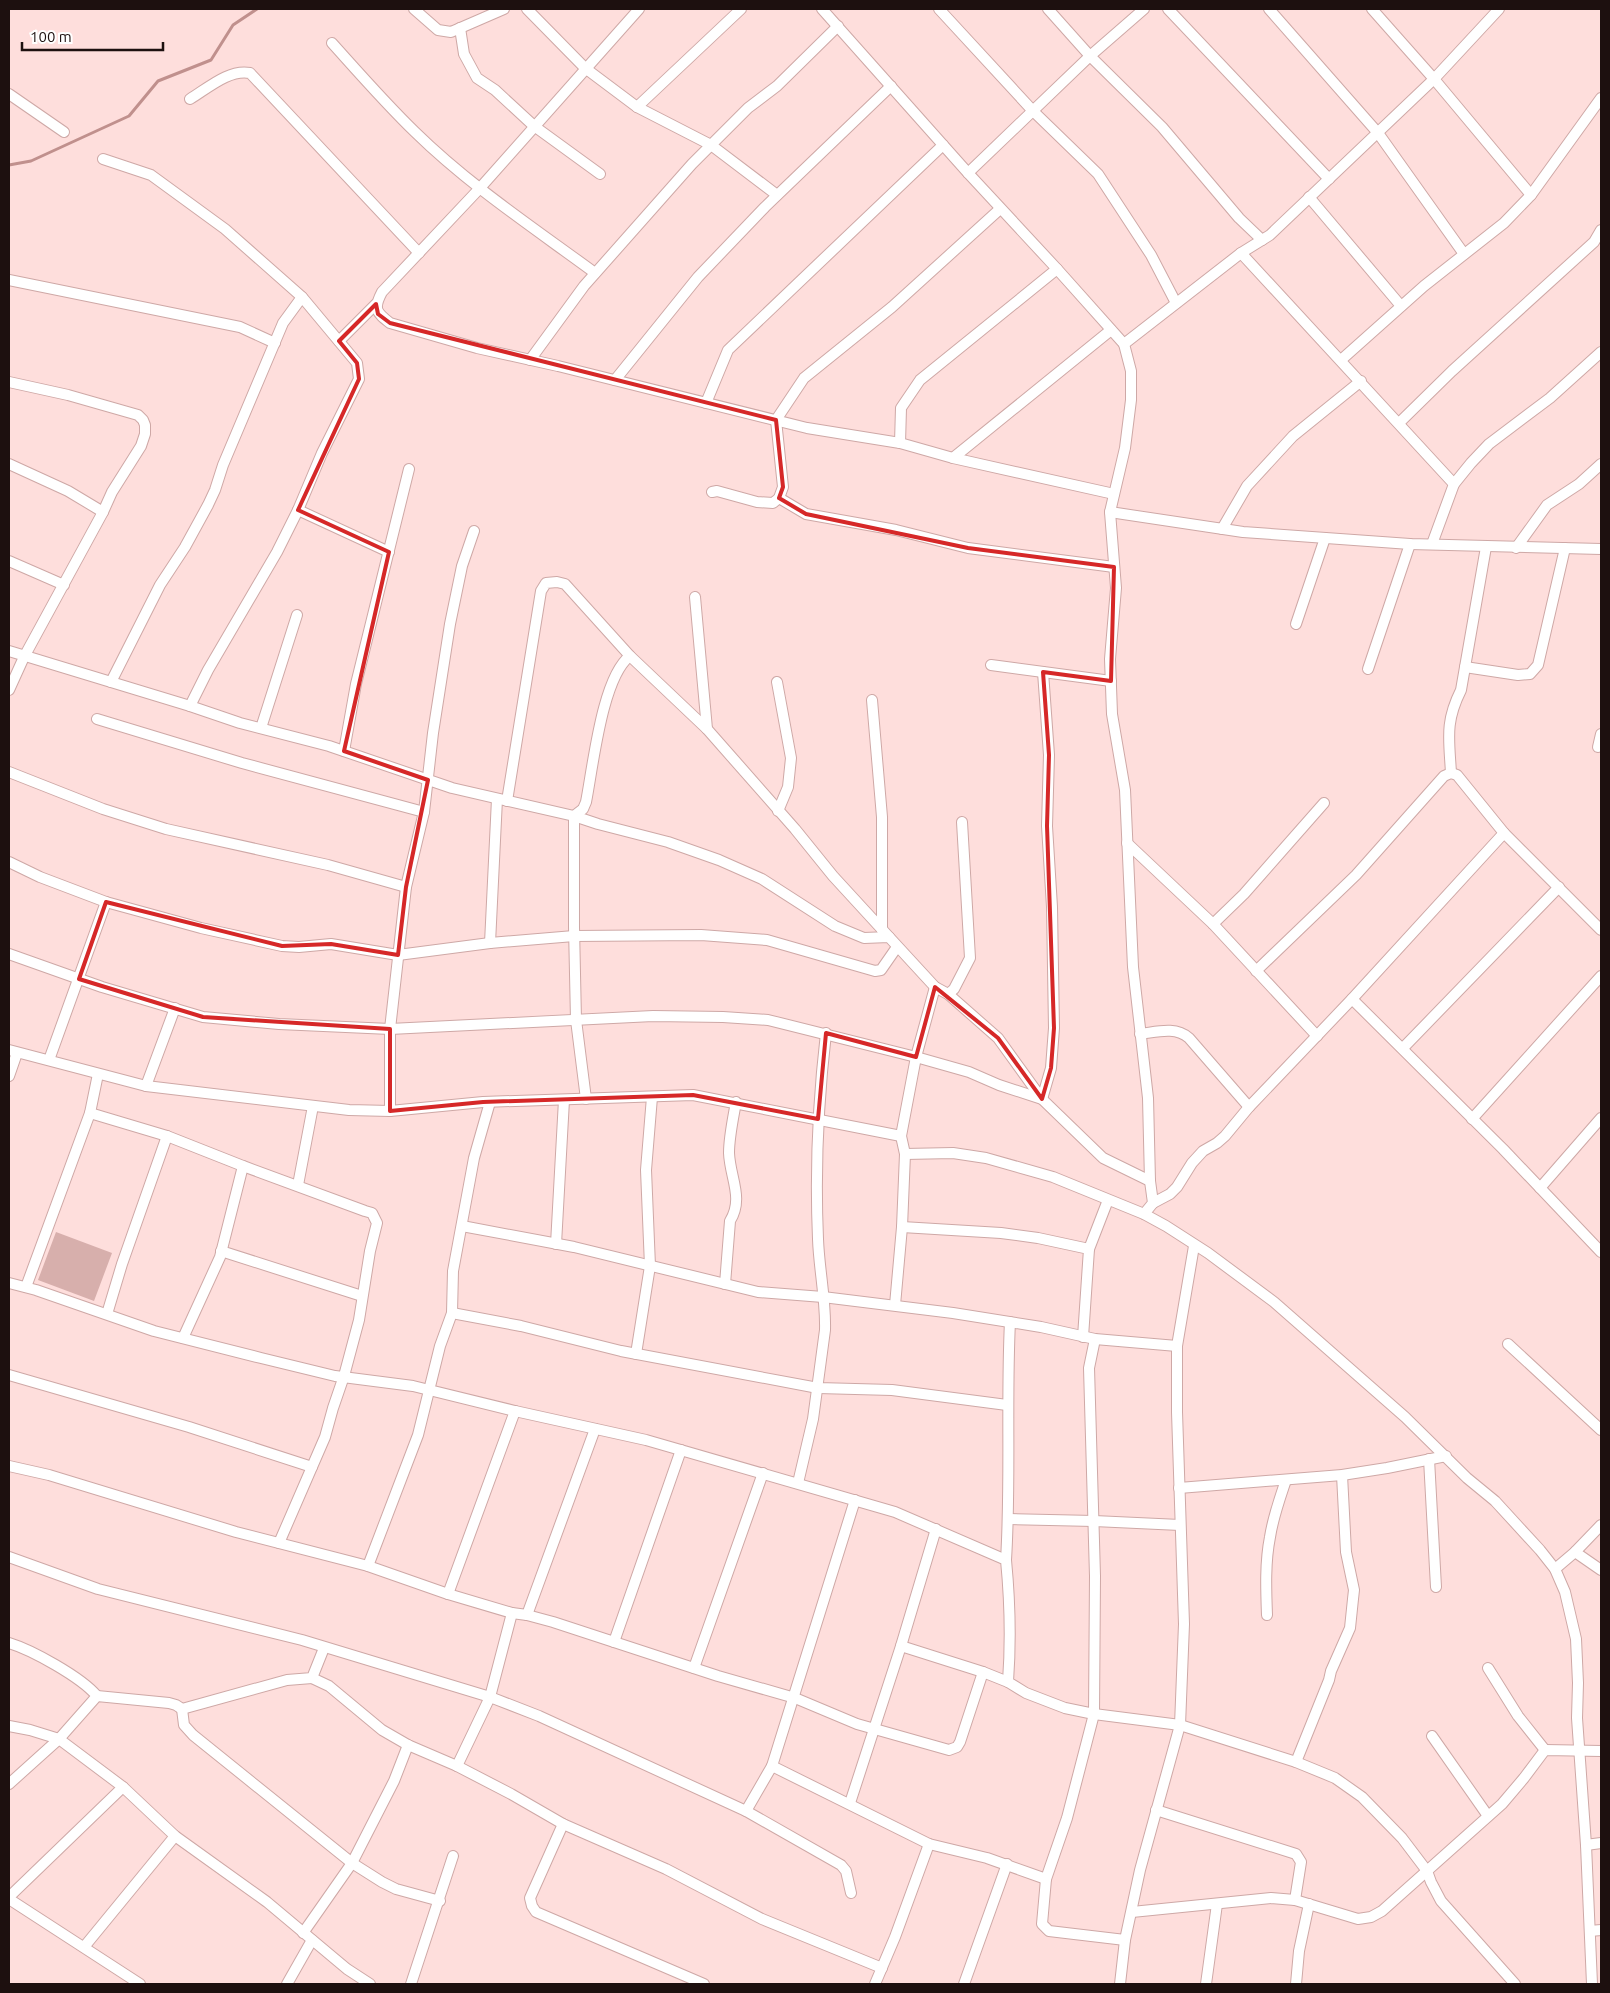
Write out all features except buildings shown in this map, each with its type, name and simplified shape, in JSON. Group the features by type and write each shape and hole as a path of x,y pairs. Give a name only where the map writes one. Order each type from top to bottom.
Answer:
{"street":[{"path":"414,9 438,30 451,32 504,9"},
{"path":"527,9 585,68 637,107 711,145 778,195"},
{"path":"339,341 376,304 382,292 480,188 639,9"},
{"path":"637,107 741,9"},
{"path":"822,9 1000,209 1124,344 1131,371 1131,400 1125,448 1110,512 1116,588 1110,659 1112,714 1125,790 1133,967 1148,1098 1150,1181 1153,1203"},
{"path":"939,9 1033,111 1098,174 1150,256 1176,303"},
{"path":"1048,9 1090,56 1162,127 1239,218 1262,240"},
{"path":"968,173 1090,56 1144,9"},
{"path":"1168,9 1329,179"},
{"path":"1269,9 1378,133 1464,254"},
{"path":"1372,9 1531,194"},
{"path":"1124,344 1241,253 1270,235 1434,79 1499,9"},
{"path":"530,360 596,273 711,145 748,108 777,86 838,26"},
{"path":"460,28 464,54 476,78 495,90 534,126 600,174"},
{"path":"332,43 416,133 480,188 596,273"},
{"path":"190,99 232,74 240,71 250,73 419,253"},
{"path":"615,380 698,277 778,195 891,86"},
{"path":"9,94 64,132"},
{"path":"1341,360 1401,306 1504,223 1531,194 1601,98"},
{"path":"706,403 728,350 943,145"},
{"path":"102,159 151,175 225,229 302,297 357,362 359,379 322,453 298,510 264,577 208,670 190,706"},
{"path":"1309,197 1401,306"},
{"path":"712,492 717,491 757,502 773,503 780,498 783,487 776,420 804,378 892,307 1000,209"},
{"path":"1399,423 1452,371 1594,242 1601,230"},
{"path":"1241,253 1454,484"},
{"path":"900,443 901,408 920,380 1057,269"},
{"path":"9,280 240,327 275,344"},
{"path":"111,682 160,585 185,547 208,505 215,490 222,465 283,323 302,297"},
{"path":"376,304 378,314 390,323 446,340 807,428 900,443 953,458 1114,494"},
{"path":"953,458 1111,330"},
{"path":"1432,544 1454,484 1471,463 1489,444 1550,398 1601,352"},
{"path":"1222,529 1247,486 1293,436 1360,381"},
{"path":"9,382 68,395 138,415 145,425 145,434 141,446 112,492 24,657 9,690"},
{"path":"9,464 68,491 103,512"},
{"path":"1516,548 1547,504 1579,484 1601,464"},
{"path":"344,751 356,684 409,469"},
{"path":"780,498 806,514 896,530 968,548 1114,567"},
{"path":"298,510 388,552"},
{"path":"1110,512 1222,529 1325,538 1410,544 1601,549"},
{"path":"390,1111 390,1029 406,887 424,812 433,733 450,624 462,566 474,532"},
{"path":"1296,624 1325,538"},
{"path":"1368,669 1410,544"},
{"path":"1451,773 1449,725 1452,707 1461,690 1486,547"},
{"path":"1465,667 1518,675 1530,674 1538,665 1566,548"},
{"path":"9,561 64,585"},
{"path":"490,943 502,800 541,591 546,583 557,582 566,584 630,656 707,730 795,829 833,876 935,987 948,994 998,1038 1042,1099 1103,1158 1150,1181"},
{"path":"695,597 707,730"},
{"path":"260,728 297,615"},
{"path":"9,651 260,728 344,751 428,780 502,800 574,816 668,842 719,860 762,879 835,926 864,938 886,934"},
{"path":"574,816 583,809 586,802 609,692 623,661 630,656"},
{"path":"991,665 1111,681"},
{"path":"1042,1099 1051,1068 1054,1028 1052,907 1047,826 1049,755 1043,672"},
{"path":"777,682 791,758 788,787 778,812"},
{"path":"872,700 882,817 886,934"},
{"path":"97,719 242,763 424,812"},
{"path":"1598,747 1601,734"},
{"path":"9,772 103,809 166,829 328,865 406,887"},
{"path":"1256,971 1356,875 1444,776 1451,773 1458,776 1504,833 1601,930"},
{"path":"1213,924 1244,894 1324,803"},
{"path":"574,816 576,1020 586,1099"},
{"path":"948,994 954,989 970,958 962,822"},
{"path":"1144,1214 1153,1203 1170,1194 1203,1151 1225,1136 1249,1107 1352,999 1504,833"},
{"path":"1126,843 1213,924 1317,1036"},
{"path":"9,862 106,902 201,928 273,944 299,947 332,944 398,955 490,943 574,936 701,935 767,940 875,971 881,970 898,947"},
{"path":"1403,1048 1559,888"},
{"path":"49,1060 106,902"},
{"path":"9,954 79,979 203,1017 279,1024 390,1029 653,1016 722,1016 768,1020 969,1072 999,1085 1042,1099"},
{"path":"1472,1119 1601,976"},
{"path":"895,1305 902,1228 905,1154 901,1136 916,1057 935,987"},
{"path":"1352,999 1403,1048 1601,1252"},
{"path":"146,1086 175,1008"},
{"path":"1140,1034 1175,1030 1182,1032 1249,1107"},
{"path":"798,1483 818,1388 826,1315 818,1231 818,1119 826,1034"},
{"path":"9,1076 13,1052 146,1086 349,1110 390,1111 490,1102 692,1094 901,1136"},
{"path":"26,1287 90,1113 98,1074"},
{"path":"636,1354 650,1266 646,1170 652,1097"},
{"path":"556,1244 564,1100"},
{"path":"368,1566 418,1435 440,1346 452,1313 453,1271 474,1158 490,1102"},
{"path":"725,1284 730,1221 735,1213 737,1201 729,1152 736,1102"},
{"path":"298,1185 313,1106"},
{"path":"90,1113 168,1136 365,1210 372,1213 374,1217 376,1223 359,1320 344,1376 325,1437 279,1543"},
{"path":"1540,1188 1601,1118"},
{"path":"107,1314 122,1264 168,1136"},
{"path":"905,1154 953,1153 986,1158 1052,1177 1144,1214 1166,1226 1194,1246 1208,1253 1274,1302 1405,1417 1467,1478 1494,1500 1540,1550 1555,1570 1564,1592 1576,1639 1579,1752 1586,1845 1592,1984"},
{"path":"183,1338 221,1252 244,1166"},
{"path":"1083,1337 1088,1249 1108,1200"},
{"path":"462,1226 556,1244 758,1292 895,1305 1010,1322 1095,1339 1177,1346"},
{"path":"902,1228 1001,1233 1038,1238 1088,1249"},
{"path":"1120,1984 1126,1940 1140,1870 1180,1725 1184,1624 1179,1488 1177,1346 1194,1246"},
{"path":"221,1252 362,1296"},
{"path":"9,1283 26,1287 154,1331 344,1376 413,1386 681,1450 895,1512 1006,1560"},
{"path":"452,1313 521,1326 636,1354 818,1388 892,1390 1007,1405"},
{"path":"1008,1682 1010,1601 1006,1560 1009,1519 1007,1405 1010,1322"},
{"path":"1095,1339 1089,1368 1094,1520 1094,1714 1067,1818 1046,1879 1042,1924 1049,1931 1126,1940"},
{"path":"1508,1344 1601,1430"},
{"path":"9,1375 189,1427 312,1468"},
{"path":"448,1594 515,1411"},
{"path":"527,1615 595,1429"},
{"path":"614,1642 681,1450"},
{"path":"1179,1488 1342,1476 1446,1456"},
{"path":"1430,1460 1436,1587"},
{"path":"9,1466 58,1478 236,1532 368,1566 448,1594 512,1613 527,1615 795,1698 858,1724 949,1750 955,1748 960,1742 983,1672"},
{"path":"694,1668 763,1473"},
{"path":"1296,1762 1329,1680 1330,1671 1350,1628 1354,1590 1346,1552 1342,1476"},
{"path":"1267,1615 1266,1583 1269,1537 1276,1508 1286,1480"},
{"path":"746,1811 772,1766 795,1698 855,1500"},
{"path":"1009,1519 1094,1520 1180,1525"},
{"path":"1555,1570 1601,1525"},
{"path":"850,1803 875,1729 936,1529"},
{"path":"1575,1552 1601,1570"},
{"path":"9,1557 98,1589 302,1640 490,1697 539,1716 746,1811 841,1864 846,1871 852,1893"},
{"path":"457,1766 490,1697 512,1613"},
{"path":"9,1643 19,1646 76,1677 89,1687 96,1696 169,1703 182,1709 287,1680 312,1678 329,1686 382,1730 408,1745 457,1766 564,1824 666,1869 762,1918 882,1968"},
{"path":"901,1646 983,1672 1008,1682 1046,1702 1094,1714 1180,1725 1296,1762 1335,1778 1362,1798 1402,1838 1427,1870 1441,1901 1515,1984"},
{"path":"312,1678 324,1648"},
{"path":"1488,1668 1518,1716 1545,1750 1601,1751"},
{"path":"9,1784 60,1738 96,1696"},
{"path":"182,1709 184,1725 193,1735 352,1863 396,1889 440,1901"},
{"path":"9,1726 60,1738 123,1787 175,1836 267,1902 348,1969 370,1984"},
{"path":"1432,1736 1488,1816"},
{"path":"303,1933 352,1863 394,1780 408,1745"},
{"path":"1132,1912 1271,1898 1294,1900 1358,1919 1371,1917 1382,1911 1502,1804 1545,1750"},
{"path":"772,1766 850,1803 929,1844 1007,1864 1046,1879"},
{"path":"123,1787 9,1898 140,1984"},
{"path":"1156,1810 1296,1854 1301,1862 1294,1900"},
{"path":"564,1824 530,1898 536,1912 704,1984"},
{"path":"84,1947 175,1836"},
{"path":"1586,1845 1601,1843"},
{"path":"875,1984 895,1937 929,1844"},
{"path":"412,1984 453,1856"},
{"path":"964,1984 1007,1864"},
{"path":"1206,1984 1217,1904"},
{"path":"1296,1984 1299,1951 1309,1904"},
{"path":"1590,1931 1601,1930"},
{"path":"287,1984 312,1940"}],"highlighted area":[{"path":"376,304 378,314 390,323 776,420 783,487 779,498 806,514 968,548 1114,567 1111,681 1043,672 1049,755 1047,826 1054,1028 1051,1068 1042,1099 998,1038 935,987 916,1057 826,1033 818,1119 693,1095 483,1102 390,1111 390,1029 203,1017 79,979 106,902 282,946 331,944 398,955 406,887 428,780 344,751 389,552 298,510 359,379 357,363 339,341"}],"shaded area":[{"path":"56,1232 112,1253 94,1301 38,1280"}],"waterway":[{"path":"9,165 31,161 129,116 158,81 211,60 233,25 257,9"}]}
